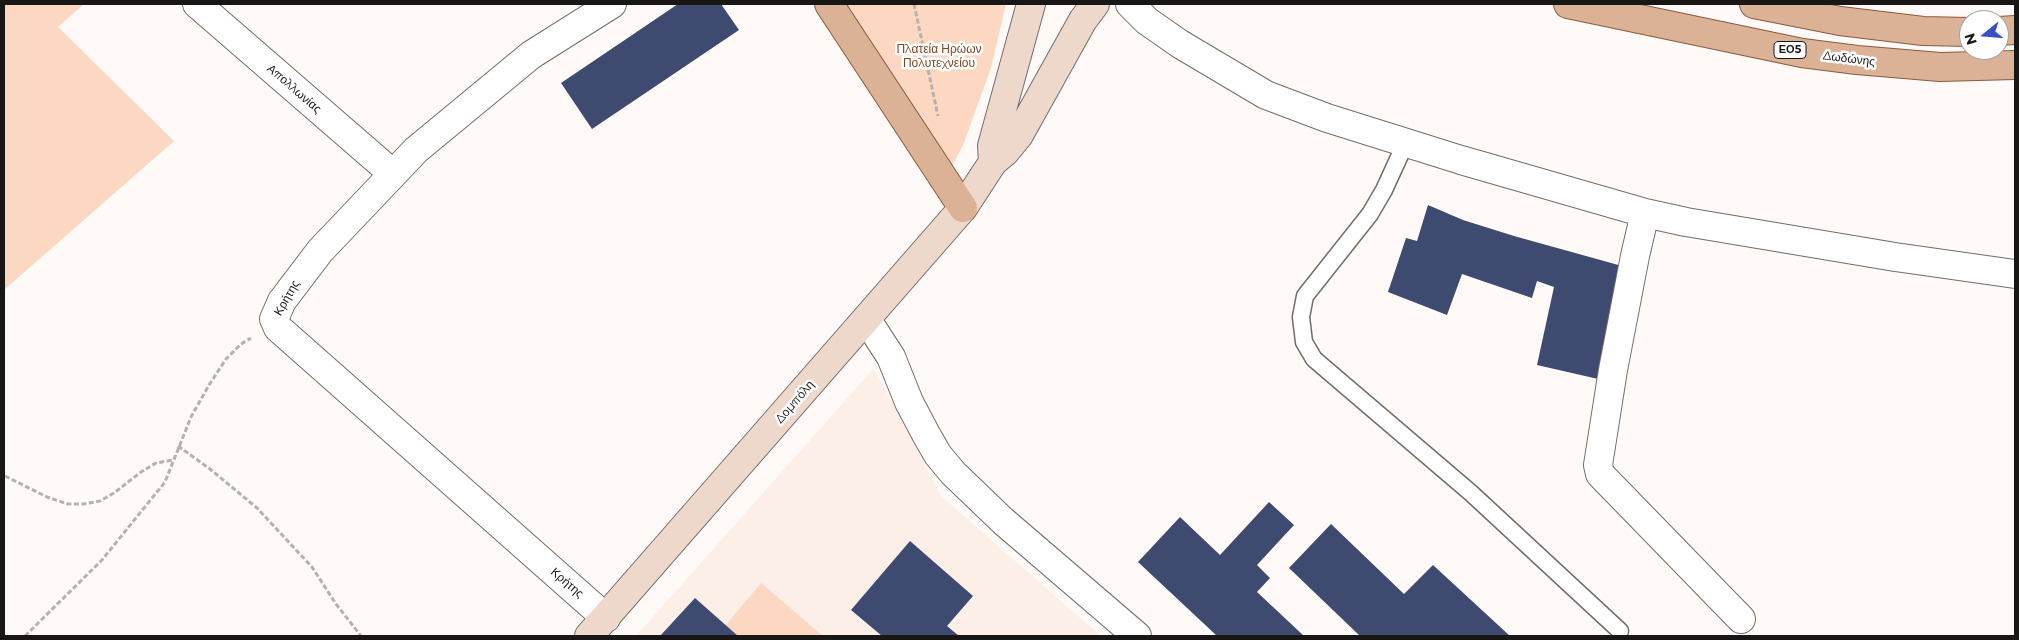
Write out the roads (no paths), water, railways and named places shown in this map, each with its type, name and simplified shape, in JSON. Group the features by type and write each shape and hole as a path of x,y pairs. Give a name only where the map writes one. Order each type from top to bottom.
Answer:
{"main road":[{"path":"829,4 963,208"},
{"path":"993,162 992,146 1031,4"},
{"name":"Δομπόλη","path":"597,627 963,208 993,162 1005,152 1019,135 1083,20 1095,4"},
{"name":"Δωδώνης","path":"1568,4 1793,51 1857,60 1940,67 2015,66"},
{"path":"1754,4 1840,22 1923,31 1959,32"}],"street":[{"name":"Απολλωνίας","path":"197,4 392,174"},
{"name":"Κρήτης","path":"597,627 278,328 274,319 282,302 304,270 392,174 463,110 531,56 612,4"},
{"path":"1130,4 1147,21 1180,44 1266,95 1327,118 1514,176 1645,213 1686,222 2015,274"},
{"path":"1645,213 1613,370 1598,465 1600,474 1741,619"},
{"path":"867,320 891,357 909,402 938,455 969,489 1003,521 1137,636"}],"lane":[{"path":"1406,142 1384,190 1370,214 1305,296 1300,317 1304,342 1314,359 1472,493 1620,631"}],"park label":[{"name":"Πλατεία Ηρώων Πολυτεχνείου","path":"939,56"}]}
